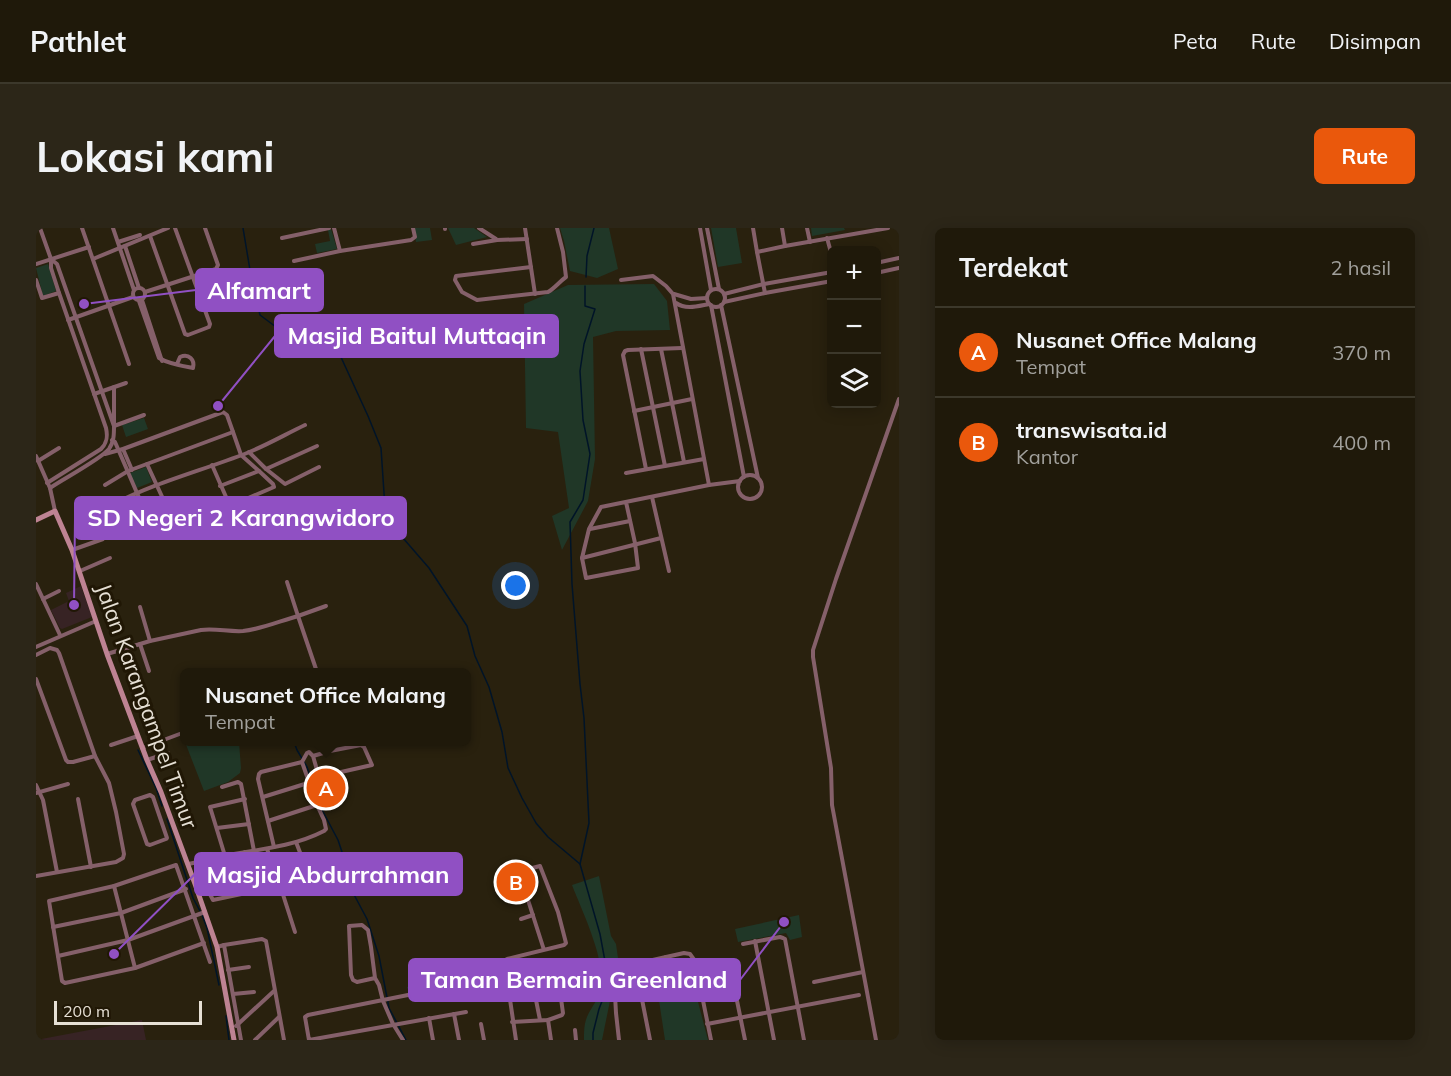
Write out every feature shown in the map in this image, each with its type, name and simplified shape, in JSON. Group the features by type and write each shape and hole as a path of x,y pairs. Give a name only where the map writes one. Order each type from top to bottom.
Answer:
{"street":[{"path":"40,228 51,259 51,268 108,438 101,449 49,485"},
{"path":"82,228 129,364"},
{"path":"112,228 136,289 144,292 218,267 205,228"},
{"path":"138,228 140,237"},
{"path":"150,236 185,333 188,335 209,327 210,324 175,228"},
{"path":"294,228 296,235"},
{"path":"282,238 329,228"},
{"path":"334,228 340,251"},
{"path":"294,261 413,239 415,237 413,228"},
{"path":"479,228 497,240"},
{"path":"525,228 535,294"},
{"path":"531,267 456,276 455,280 462,292 477,300 548,292 566,277 557,228"},
{"path":"700,228 711,290 707,298 744,477"},
{"path":"708,228 719,290"},
{"path":"753,228 765,292"},
{"path":"782,228 785,246"},
{"path":"807,228 810,242"},
{"path":"848,228 849,235"},
{"path":"757,252 888,228"},
{"path":"117,242 150,236 165,229"},
{"path":"93,259 120,249 140,237"},
{"path":"827,238 829,246"},
{"path":"473,244 527,239"},
{"path":"125,246 136,289"},
{"path":"36,264 89,248"},
{"path":"881,262 899,258"},
{"path":"51,259 57,264 114,426"},
{"path":"881,272 899,268"},
{"path":"724,294 827,273"},
{"path":"621,280 652,276 678,296 691,299 707,298"},
{"path":"36,280 42,298"},
{"path":"673,294 676,303 681,307 710,305 717,307 723,303 765,292 827,282"},
{"path":"133,297 132,294 136,289"},
{"path":"711,290 719,290 724,294 723,303 758,478 761,483 758,495 752,498 740,494 738,486 744,477 758,478"},
{"path":"36,300 59,292"},
{"path":"133,297 135,300 140,300 145,297 144,292"},
{"path":"678,296 676,314 709,484"},
{"path":"68,320 133,297"},
{"path":"140,300 162,361 193,368 194,363 185,356 180,357 177,364"},
{"path":"646,469 623,355 625,351 641,349 682,348"},
{"path":"641,349 665,466"},
{"path":"661,349 684,462"},
{"path":"94,394 126,383"},
{"path":"103,454 113,440 114,387"},
{"path":"634,411 693,399"},
{"path":"876,1040 832,805 831,768 814,669 813,650 899,399"},
{"path":"49,485 103,454 223,412 227,415 241,455 275,485 231,506 212,465"},
{"path":"114,426 144,415"},
{"path":"112,505 156,484 249,452 305,424"},
{"path":"105,485 130,470 233,432"},
{"path":"108,438 121,449 136,492 156,537 160,538 174,530 176,526 147,464"},
{"path":"266,469 317,446"},
{"path":"37,459 59,448"},
{"path":"249,452 285,484 319,467"},
{"name":"Jalan Karangampel Timur","path":"37,459 49,485 55,511 80,571 107,654 142,748 188,864 195,884 200,914 220,946 233,994 234,1040"},
{"path":"626,473 704,459"},
{"path":"220,486 259,471"},
{"path":"627,502 638,568 586,578 582,558 589,529 601,507 709,484 740,481"},
{"path":"652,497 669,571"},
{"path":"36,520 55,511"},
{"path":"589,529 630,521"},
{"path":"582,558 661,538"},
{"path":"72,550 103,539"},
{"path":"80,571 110,558"},
{"path":"287,582 316,668"},
{"path":"37,587 60,635"},
{"path":"43,599 59,591"},
{"path":"107,654 150,641 209,629 247,630 326,606"},
{"path":"140,607 150,641"},
{"path":"36,647 96,621"},
{"path":"140,644 149,670"},
{"path":"36,655 50,648 57,650 95,756 109,783 124,854 123,858 116,862 36,876"},
{"path":"36,679 66,760 73,762 95,756"},
{"path":"142,748 180,734"},
{"path":"111,745 138,736"},
{"path":"328,746 330,751"},
{"path":"314,756 356,746"},
{"path":"274,847 258,779 259,774 302,760 309,752 314,756 320,777 370,766 372,765 362,746"},
{"path":"147,760 168,753"},
{"path":"188,864 296,842 326,829 302,760"},
{"path":"222,787 240,783 255,851"},
{"path":"263,797 309,783"},
{"path":"38,793 68,784"},
{"path":"36,785 42,800 57,872"},
{"path":"151,795 160,817 167,839 148,844 133,804 134,801 151,795"},
{"path":"78,799 91,867"},
{"path":"225,856 210,807 245,799"},
{"path":"268,821 317,805"},
{"path":"158,811 166,812 160,817"},
{"path":"218,828 249,824"},
{"path":"278,879 303,872 304,867 296,842"},
{"path":"267,849 295,932"},
{"path":"245,852 258,890"},
{"path":"197,862 203,881 213,900 280,886"},
{"path":"204,942 135,968 65,983 62,981 49,902 114,886 176,864 186,889 200,914 210,962"},
{"path":"498,977 504,960 544,950 564,945 566,942 558,912 540,866 520,872 544,950"},
{"path":"195,884 251,872"},
{"path":"114,886 135,968"},
{"path":"53,927 121,913 186,889"},
{"path":"58,956 128,940 200,914"},
{"path":"521,919 533,915"},
{"path":"375,978 353,980 349,926 362,926 368,930 375,978 403,1040"},
{"path":"220,946 262,939 266,941 284,1040"},
{"path":"743,944 784,939 804,1040"},
{"path":"755,941 774,1040"},
{"name":"Jalan Karangampel Timur","path":"220,946 235,1026 240,1040"},
{"path":"623,966 684,953 690,954 694,958 711,1040"},
{"path":"666,957 671,983"},
{"path":"635,964 650,1040"},
{"path":"228,970 249,967"},
{"path":"814,982 863,972"},
{"path":"540,1020 532,981 578,973"},
{"path":"466,1012 309,1040 305,1017 498,977 508,987 516,1040"},
{"path":"512,1022 560,1017 563,1013 558,977"},
{"path":"235,1026 275,990"},
{"path":"233,994 254,992"},
{"path":"735,992 745,1040"},
{"path":"615,995 620,1040"},
{"path":"707,1024 859,995"},
{"path":"454,1014 459,1040"},
{"path":"255,1040 279,1017"},
{"path":"429,1018 434,1040"},
{"path":"548,1020 551,1040"},
{"path":"481,1024 484,1040"},
{"path":"575,1030 576,1040"}],"shaded area":[{"path":"81,586 92,617 62,629 51,610 69,601 66,593"},
{"path":"142,1020 146,1040 36,1040"}],"green space":[{"path":"414,228 430,228 432,240 416,242"},
{"path":"448,228 474,228 487,237 456,245"},
{"path":"560,228 609,228 618,269 597,278 570,271"},
{"path":"711,228 736,228 742,263 718,267"},
{"path":"811,228 844,228 845,230 812,236"},
{"path":"331,229 337,249 317,253 315,244 330,241 328,230"},
{"path":"48,264 56,291 43,296 36,268"},
{"path":"654,284 667,301 670,330 616,331 593,337 595,459 588,501 562,550 552,516 569,508 558,432 526,428 524,304 568,285"},
{"path":"144,418 148,429 126,437 122,425"},
{"path":"146,467 152,482 137,488 130,473"},
{"path":"187,746 239,746 240,773 228,782 204,791"},
{"path":"599,876 611,936 616,944 621,979 611,996 602,1040 584,1040 586,1020 600,992 602,977 597,950 572,885"},
{"path":"799,915 802,937 790,940 786,933 738,942 735,929"},
{"path":"452,976 454,985 409,992 407,987"},
{"path":"692,979 708,1040 665,1040 658,994"}],"waterway":[{"path":"243,228 260,315 280,330 340,355 381,448 385,508 403,538 429,568 467,626 475,656 489,687 502,732 508,768 522,798 536,823 548,837 580,864"},
{"path":"586,277 587,256 594,228"},
{"path":"585,286 585,306 595,309 584,344 580,371 583,420 590,454 583,500 570,522 572,584 584,718 589,823 580,864 600,934 609,983 599,1009 593,1040"},
{"path":"296,746 307,767 320,806 338,840 351,889 367,919 379,956 389,1008 406,1040"},
{"path":"138,750 162,806"},
{"path":"167,819 193,898 200,911"},
{"path":"202,915 219,985"},
{"path":"226,1016 229,1040"}],"place":[{"name":"Alfamart","path":"84,304"},
{"name":"Masjid Baitul Muttaqin","path":"218,406"},
{"name":"SD Negeri 2 Karangwidoro","path":"74,605"},
{"name":"Nusanet Office Malang","path":"326,788"},
{"name":"transwisata.id","path":"516,882"},
{"name":"Taman Bermain Greenland","path":"784,922"},
{"name":"Masjid Abdurrahman","path":"114,954"}]}
